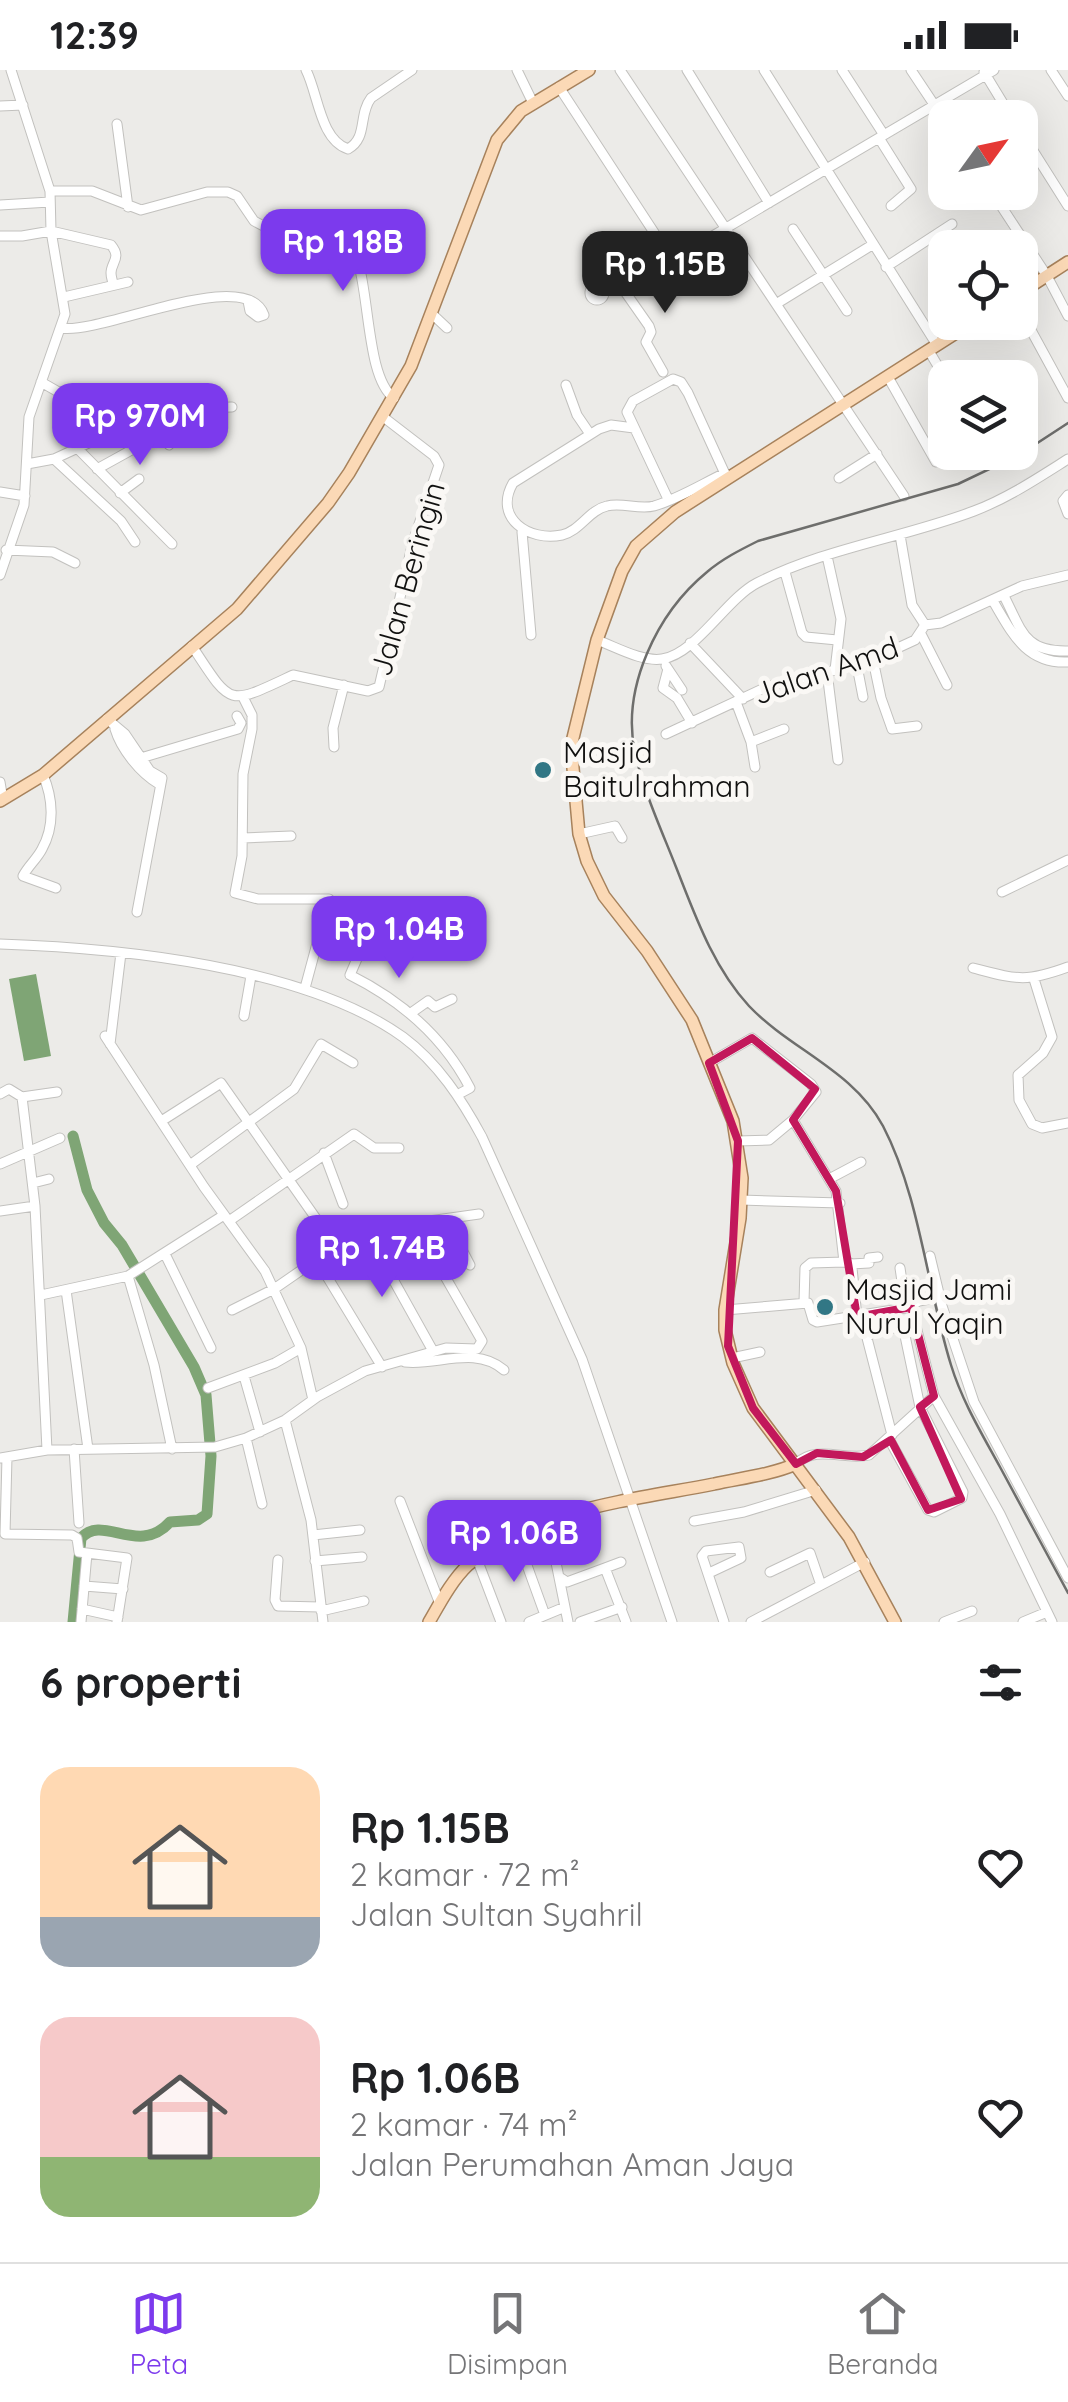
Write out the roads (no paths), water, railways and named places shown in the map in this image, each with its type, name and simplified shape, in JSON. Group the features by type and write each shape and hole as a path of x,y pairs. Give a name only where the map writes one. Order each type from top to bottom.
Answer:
{"main road":[{"path":"1,800 43,775 111,724 249,598 338,490 412,366 496,140 512,119 532,103 589,70"},
{"path":"1038,282 1068,262"},
{"path":"895,1622 865,1562 754,1408 732,1358 725,1330 741,1200 738,1141 710,1063 683,1004 594,878 579,834 572,746 597,640 622,570 636,546 726,476 945,340"},
{"path":"429,1622 460,1574 516,1535 632,1499 766,1474 796,1464"}],"street":[{"path":"0,575 25,496 29,417 65,314 50,231 50,197 11,70"},
{"path":"306,70 327,129 340,146 348,149 360,138 366,104 412,70"},
{"path":"392,70 400,80"},
{"path":"518,70 532,103"},
{"path":"620,70 904,496"},
{"path":"687,70 768,203"},
{"path":"764,70 886,267 938,360"},
{"path":"842,70 911,189 891,206"},
{"path":"912,70 931,100"},
{"path":"1051,70 1068,96"},
{"path":"942,100 987,72 1002,100"},
{"path":"559,87 672,260"},
{"path":"0,106 22,105"},
{"path":"603,290 620,286 672,260 928,109"},
{"path":"116,124 128,208"},
{"path":"1038,158 1068,206"},
{"path":"0,204 92,190 128,208 146,209 207,192 228,192 236,196 254,221 271,230 336,237 352,244 369,332 385,388 394,398"},
{"path":"1004,210 1068,316"},
{"path":"886,267 952,224"},
{"path":"792,229 847,311"},
{"path":"0,236 50,231 111,245 117,262 110,273 112,286"},
{"path":"776,304 872,245"},
{"path":"64,297 128,282"},
{"path":"620,286 649,326 651,332 646,342 663,372"},
{"path":"60,328 71,330 218,294 248,301"},
{"path":"431,313 447,328"},
{"path":"1036,340 1068,398"},
{"path":"888,377 928,448"},
{"path":"522,532 542,537 562,535 603,507 654,506 726,476 688,394 677,380 628,405 627,412 668,498"},
{"path":"40,385 96,414 167,391"},
{"path":"566,385 577,415 590,434"},
{"path":"28,464 54,460 156,411 232,407"},
{"path":"156,411 169,445"},
{"name":"Jalan Beringin","path":"243,698 293,675 374,690 381,682 412,542 440,465 434,456 382,416"},
{"path":"531,635 522,532 509,510 512,484 590,434 611,425 634,428"},
{"path":"97,470 164,432"},
{"path":"78,449 172,544"},
{"path":"839,478 877,454"},
{"path":"54,460 122,521 135,542"},
{"path":"692,723 677,698 663,688 665,664 743,592 827,556 1002,498 1068,460"},
{"path":"120,492 139,479"},
{"path":"0,492 25,496"},
{"path":"1068,495 1063,501 1068,514"},
{"path":"900,534 912,606 947,685"},
{"path":"6,550 53,552 74,563"},
{"path":"827,556 842,619 831,671 838,760"},
{"path":"785,572 802,633 806,637 837,640"},
{"name":"Jalan Amd","path":"666,734 769,686 873,660 923,630 1033,582 1068,576"},
{"path":"1004,596 1027,646 1068,651"},
{"path":"992,602 1027,646 1045,661 1068,662"},
{"path":"597,640 665,664 682,690"},
{"path":"690,643 740,701 755,768"},
{"path":"192,646 223,692 243,698 252,724 242,786 243,838 235,895 258,899 330,898 305,988"},
{"path":"873,660 880,698 892,728 917,726"},
{"path":"857,666 863,697"},
{"path":"334,746 332,728 344,685"},
{"path":"138,760 238,728 238,716"},
{"path":"111,724 125,734 138,760 162,778 137,912"},
{"path":"751,742 784,729"},
{"path":"43,775 51,796 50,821 42,852 31,861 23,876 56,888"},
{"path":"0,782 1,800"},
{"path":"579,834 615,826 622,838"},
{"path":"243,838 291,836"},
{"path":"1002,892 1068,860"},
{"path":"370,918 350,974 410,1012 441,1043 470,1088 457,1095"},
{"path":"0,944 122,953 305,988 381,1024 426,1056 457,1095 495,1164 582,1358 672,1622"},
{"path":"122,953 107,1040 274,1288 301,1348 313,1400"},
{"path":"973,968 1021,980 1068,967"},
{"path":"244,1016 251,976"},
{"path":"1034,979 1052,1037 1043,1053 1018,1076 1017,1095 1032,1124 1042,1128 1068,1123"},
{"path":"410,1012 428,1002 435,1008 452,999"},
{"path":"710,1063 752,1038 815,1089 816,1095 770,1140 738,1141"},
{"path":"426,1056 441,1043"},
{"path":"190,1165 294,1089 321,1044 353,1063"},
{"path":"162,1120 219,1083 336,1247"},
{"path":"0,1094 13,1090 22,1098 35,1206 48,1450"},
{"path":"22,1098 57,1092"},
{"path":"793,1120 840,1204 857,1317"},
{"path":"41,1294 132,1274 354,1134 374,1148 399,1148"},
{"path":"0,1164 60,1138"},
{"path":"324,1153 343,1204"},
{"path":"829,1179 861,1162"},
{"path":"33,1182 49,1179"},
{"path":"741,1200 840,1204"},
{"path":"0,1212 35,1206"},
{"path":"232,1310 274,1288 352,1234 479,1214"},
{"path":"446,1220 470,1265"},
{"path":"82,1609 118,1620 127,1558 78,1550 77,1538 72,1534 6,1534 3,1458 48,1450 210,1448 246,1438 285,1420 365,1372 433,1351 476,1349 482,1344 415,1224"},
{"path":"364,1230 433,1351"},
{"path":"165,1254 211,1348"},
{"path":"804,1302 806,1268 811,1264 869,1263 869,1258 878,1256"},
{"path":"930,1256 974,1402 1068,1578"},
{"path":"317,1260 382,1367"},
{"path":"900,1268 934,1396 1000,1514 1050,1617 1023,1622"},
{"path":"132,1274 172,1449"},
{"path":"66,1290 88,1449"},
{"path":"726,1310 804,1302 811,1306 814,1322 908,1307 919,1300 940,1297"},
{"path":"898,1327 904,1332 920,1407 963,1492 961,1499 934,1512 928,1510 890,1437 867,1340 871,1333 898,1327"},
{"path":"208,1388 244,1376 301,1348"},
{"path":"732,1358 760,1352"},
{"path":"403,1362 459,1356 493,1363 504,1370"},
{"path":"244,1376 260,1432"},
{"path":"796,1464 817,1453 863,1458 934,1396"},
{"path":"285,1420 312,1535 322,1613"},
{"path":"246,1438 262,1504"},
{"path":"74,1449 79,1523"},
{"path":"694,1520 768,1506 816,1490"},
{"path":"400,1501 440,1604"},
{"path":"548,1523 568,1622"},
{"path":"312,1535 360,1530"},
{"path":"516,1535 545,1615"},
{"path":"81,1622 85,1553"},
{"path":"770,1572 810,1553 821,1585"},
{"path":"315,1562 362,1556"},
{"path":"477,1559 501,1622"},
{"path":"278,1560 278,1606 322,1613 364,1601"},
{"path":"561,1578 566,1582 621,1562"},
{"path":"750,1622 865,1562"},
{"path":"605,1568 626,1622"},
{"path":"710,1573 724,1622"},
{"path":"84,1586 123,1588"},
{"path":"529,1622 564,1607"},
{"path":"580,1622 622,1607"},
{"path":"944,1622 972,1611"}],"waterway":[{"path":"73,1136 87,1190 104,1223 122,1245 194,1367 206,1395 211,1456 207,1514 198,1520 170,1522 146,1536 100,1530 81,1538 73,1622"}],"railway":[{"path":"1068,423 1019,455 958,484 758,541 719,563 689,589 659,630 638,678 632,728 635,753 653,810 698,922 725,975 749,1006 855,1090 883,1126 906,1182 956,1378 1068,1593"}],"place":[{"name":"Masjid Baitulrahman","path":"543,770"},
{"name":"Masjid Jami Nurul Yaqin","path":"825,1307"}]}
